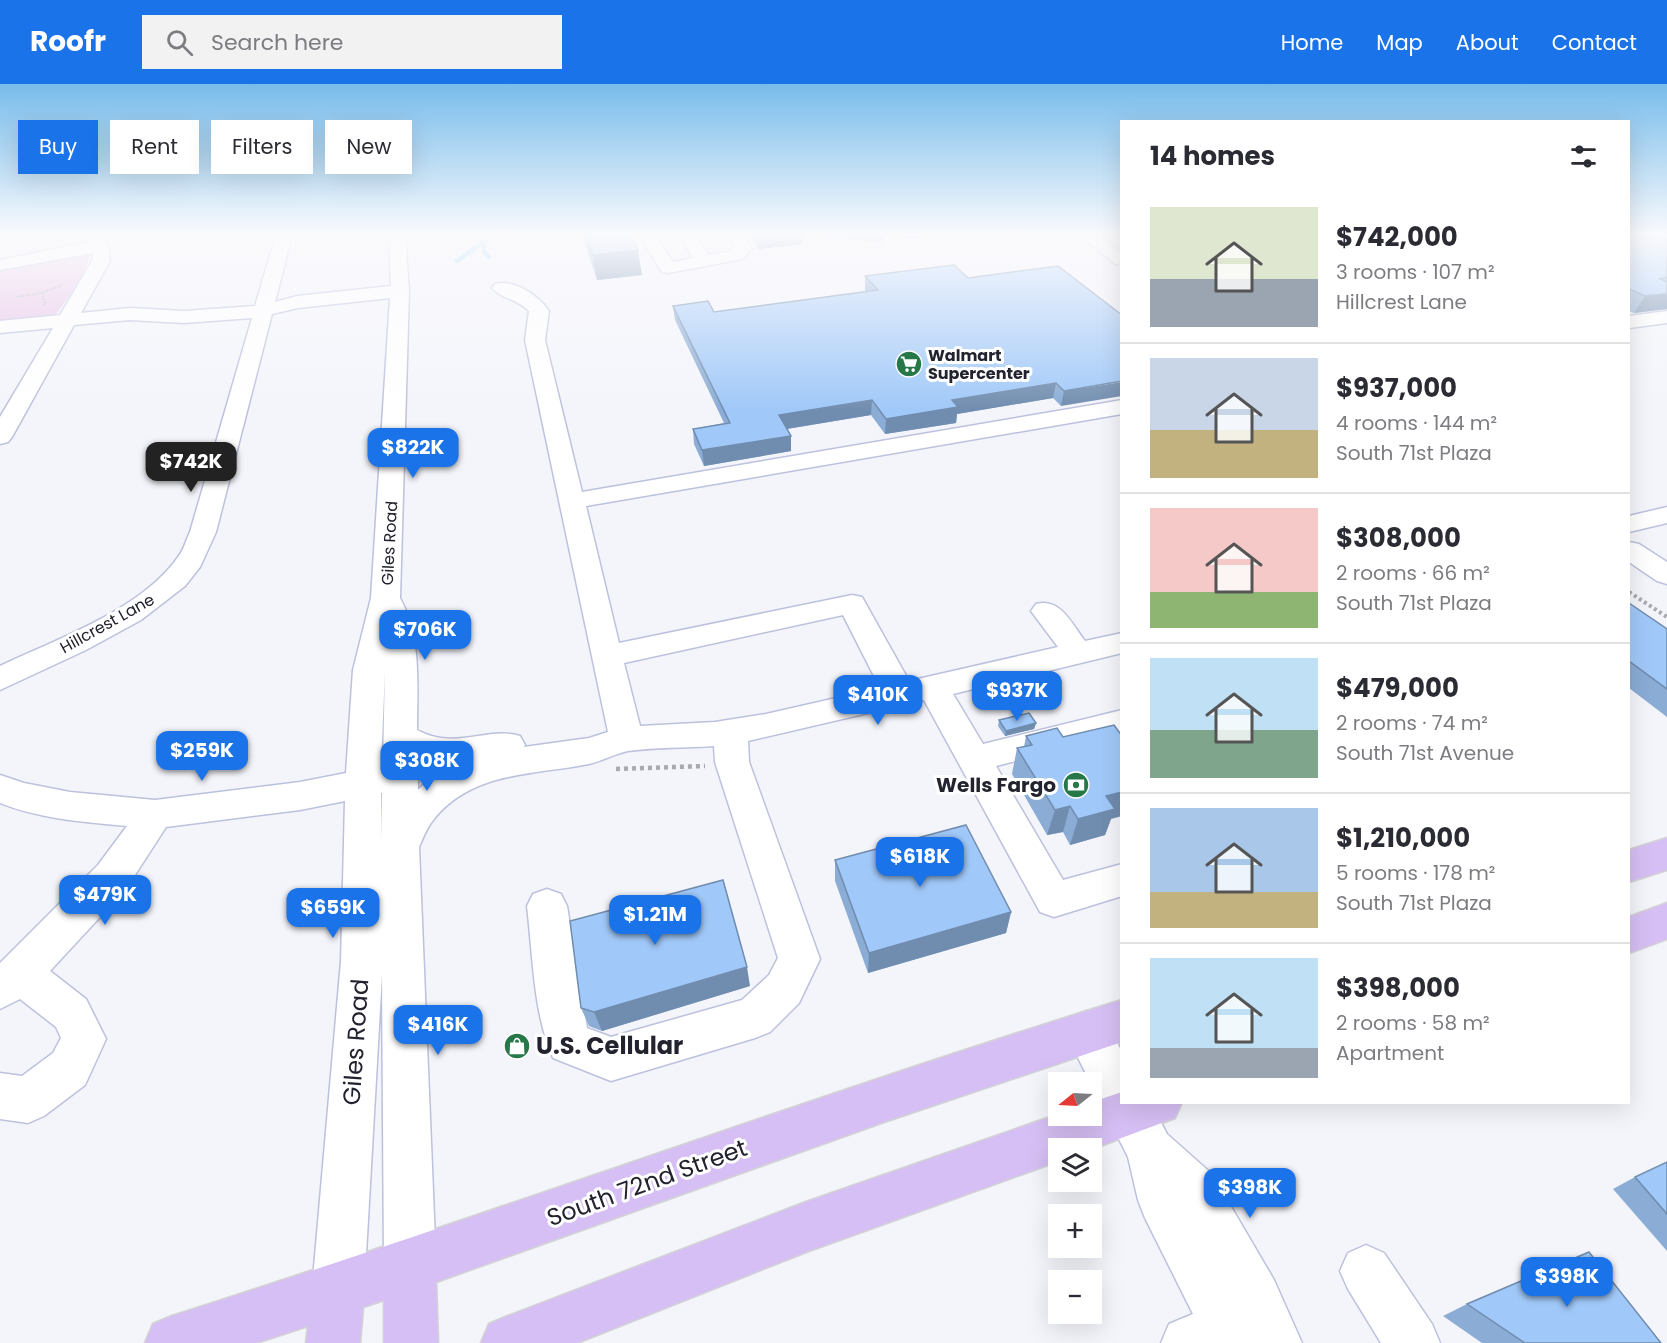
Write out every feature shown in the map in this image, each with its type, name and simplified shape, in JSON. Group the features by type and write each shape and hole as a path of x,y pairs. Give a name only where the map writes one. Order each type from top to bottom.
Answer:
{"main road":[{"path":"1630,866 1667,854"},
{"path":"1630,935 1667,921"},
{"name":"South 72nd Street","path":"172,1343 338,1290 778,1137 1105,1027"},
{"path":"508,1343 806,1227 1137,1114"},
{"name":"Giles Road","path":"410,1265 411,1343"},
{"name":"Giles Road","path":"333,1343 338,1290"}],"street":[{"path":"0,437 10,405 69,319 83,294"},
{"name":"Hillcrest Lane","path":"0,679 140,609 167,589 190,561 203,532 268,294"},
{"path":"517,294 532,302 539,311 535,340 626,739"},
{"path":"0,327 130,314 184,317 263,311 294,312 400,295"},
{"name":"Giles Road","path":"400,295 386,598 369,670 382,780 400,847 410,1265"},
{"path":"1630,322 1667,317"},
{"path":"572,501 1120,407"},
{"path":"1630,524 1667,515"},
{"path":"1630,551 1667,575"},
{"path":"1630,577 1667,600"},
{"name":"Giles Road","path":"338,1290 362,962 382,780 400,736 400,659 396,620 386,598"},
{"path":"607,656 852,604 917,691 974,759 1054,900 1120,881"},
{"path":"1046,611 1107,653"},
{"path":"400,847 420,810 440,791 462,778 501,765 544,756 589,751 626,739 730,732 766,726 917,691 1107,653"},
{"path":"974,759 1120,722"},
{"path":"400,736 418,747 471,753 540,738 598,730 626,739"},
{"path":"547,906 561,1009 569,1044 611,1059 755,1017 784,989 799,959 732,762 730,732"},
{"path":"0,789 22,797 70,806 155,814 289,798 382,780"},
{"path":"0,1096 28,1100 69,1069 84,1039 71,1013 10,981 112,877 155,814"},
{"path":"1105,1027 1120,1068"},
{"path":"1137,1114 1163,1200 1232,1339"},
{"path":"1365,1270 1413,1343"}],"path":[{"path":"17,297 31,294"},
{"path":"1630,593 1667,618"}],"shaded area":[{"path":"0,294 71,294 53,316 0,322"}],"building":[{"name":"Walmart Supercenter","path":"850,294 1094,294 1120,313 1120,381 1064,391 1056,383 952,400 958,407 886,419 872,400 779,415 791,436 702,450 693,429 730,423 673,306 708,301 714,312"},
{"path":"1640,294 1667,294 1667,294 1645,296"},
{"path":"1630,604 1667,629 1667,689 1630,662"},
{"path":"1029,713 1036,723 1006,731 999,720"},
{"path":"1114,725 1120,733 1120,792 1106,796 1115,809 1078,819 1070,806 1055,810 1017,748 1032,745 1026,736 1057,728 1063,737"},
{"path":"966,825 1011,912 869,953 835,860"},
{"path":"723,880 747,967 594,1012 581,1008 570,921"},
{"path":"1667,1162 1667,1214 1635,1177"},
{"path":"1589,1252 1661,1343 1525,1343 1467,1304"}],"place":[{"name":"Walmart Supercenter","path":"909,364"},
{"name":"Wells Fargo","path":"1076,785"},
{"name":"U.S. Cellular","path":"517,1046"}]}
